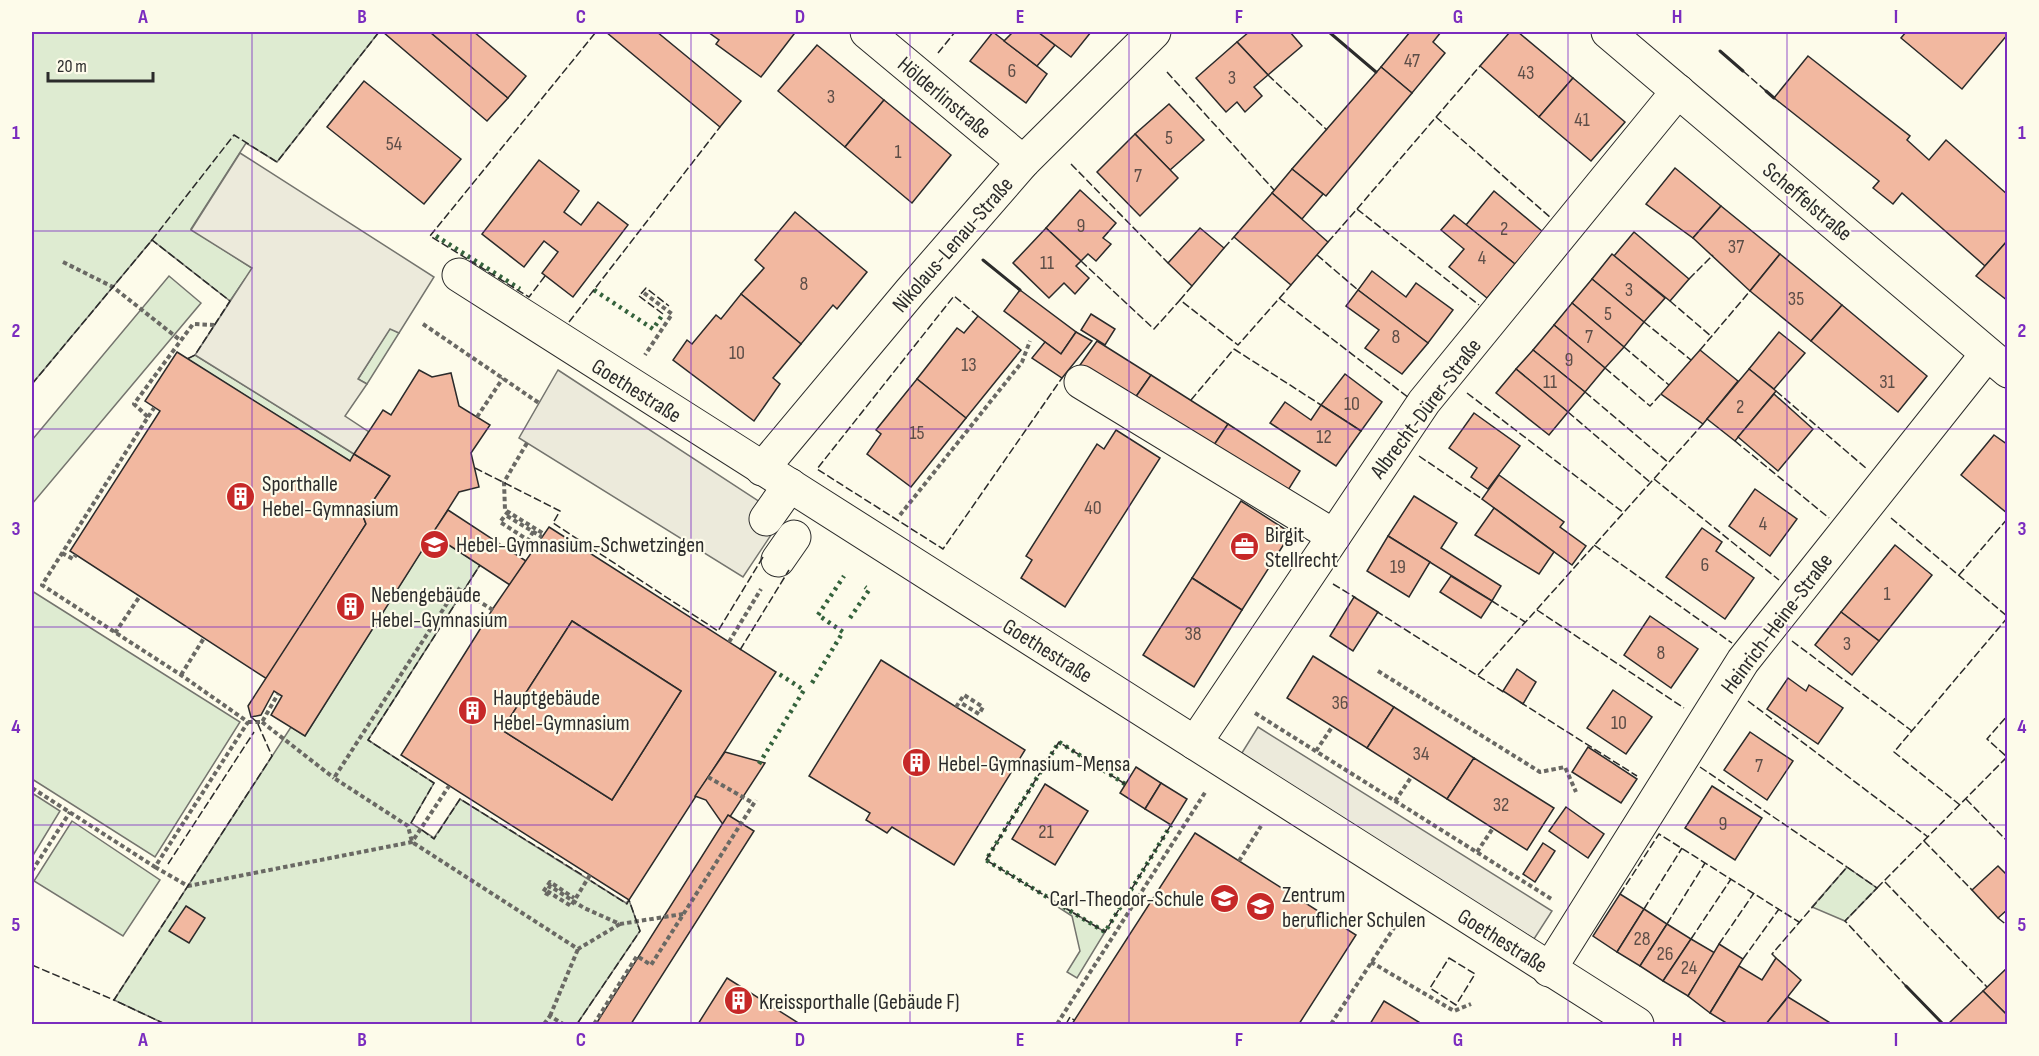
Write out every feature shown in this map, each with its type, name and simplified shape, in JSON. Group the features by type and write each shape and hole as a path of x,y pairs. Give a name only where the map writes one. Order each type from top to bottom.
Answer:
{"street":[{"name":"Hölderlinstraße","path":"867,32 1023,162"},
{"name":"Nikolaus-Lenau-Straße","path":"762,469 910,291 1023,162 1154,32"},
{"name":"Scheffelstraße","path":"1608,32 1997,363"},
{"name":"Albrecht-Dürer-Straße","path":"1195,743 1424,402 1678,91"},
{"name":"Goethestraße","path":"459,275 1636,1024"},
{"name":"Heinrich-Heine-Straße","path":"1549,970 1743,661 1997,363"},
{"path":"1081,382 1334,536"},
{"path":"766,519 790,485"}],"path":[{"path":"63,262 113,287 180,340"},
{"path":"627,383 672,315 644,293"},
{"path":"148,417 134,404 193,324 214,325"},
{"path":"423,324 539,403"},
{"path":"878,541 1022,362 1030,341"},
{"path":"477,417 503,378"},
{"path":"154,408 42,585 181,675 248,722 262,722 334,778 408,826 412,842 578,949"},
{"path":"527,443 504,482 505,510 534,529 543,536 533,532 525,526 508,515 503,522 528,538 534,529"},
{"path":"507,513 534,529 528,540 500,522 507,513"},
{"path":"729,642 786,549"},
{"path":"62,553 73,560 76,555"},
{"path":"334,778 457,588 493,610"},
{"path":"115,633 140,596"},
{"path":"181,675 204,638"},
{"path":"1378,671 1540,772 1565,767 1576,792"},
{"path":"262,722 278,693"},
{"path":"956,707 964,695 983,707 979,714 961,703"},
{"path":"1227,696 1582,918"},
{"path":"155,867 248,722"},
{"path":"1316,751 1332,727"},
{"path":"1057,1024 1225,763"},
{"path":"1395,801 1412,776"},
{"path":"594,1024 637,956 651,965 754,801 708,777"},
{"path":"32,788 188,886 412,842 449,786"},
{"path":"32,871 70,813"},
{"path":"1239,861 1262,824"},
{"path":"1477,852 1493,828"},
{"path":"573,899 550,886 547,891 571,906 573,899 590,875 571,908 543,892 550,882 573,899 584,908 620,924"},
{"path":"1331,1024 1420,888"},
{"path":"544,1024 550,1016 578,949 620,924 683,914"},
{"path":"1371,962 1454,1011 1471,1004"},
{"path":"550,1016 563,1024"}],"green space":[{"path":"32,32 379,32 277,162 246,143 191,229 376,350 390,328 399,333 367,384 358,379 372,357 245,279 230,301 152,240 32,384"},
{"path":"169,276 201,303 32,504 32,440"},
{"path":"195,355 354,454 350,461 187,359"},
{"path":"432,534 480,565 368,740 434,783 411,823 434,838 460,799 626,903 629,900 640,931 577,1024 165,1024 114,1000 291,727 305,736"},
{"path":"32,591 240,722 155,857 32,779"},
{"path":"32,793 60,811 32,857"},
{"path":"72,821 160,880 123,936 34,881"},
{"path":"1847,867 1877,888 1845,921 1812,907"},
{"path":"1051,899 1105,932 1077,978 1067,972 1080,951 1072,916 1050,902"}],"shaded area":[{"path":"240,153 434,277 399,333 390,329 358,379 367,384 345,416 369,432 354,454 195,355 252,268 191,230"},
{"path":"558,370 783,517 743,577 519,438"},
{"path":"1258,727 1552,911 1534,939 1240,756"}],"building":[{"path":"383,32 430,32 508,98 487,121"},
{"path":"430,32 474,32 526,76 508,98"},
{"path":"606,32 657,32 741,101 720,127"},
{"path":"708,32 792,32 794,34 761,77 716,44 719,40"},
{"path":"993,32 1047,74 1026,103 970,61"},
{"path":"1013,32 1038,32 1055,45 1037,66 1004,41"},
{"path":"1038,32 1091,32 1071,57"},
{"path":"1249,32 1290,32 1302,46 1268,75 1237,42"},
{"path":"1410,32 1441,32 1433,42 1445,53 1412,93 1381,67"},
{"path":"1510,32 1518,32 1573,78 1539,117 1480,66"},
{"path":"1906,32 2008,32 2008,34 1962,89 1901,38"},
{"path":"1237,42 1268,75 1254,87 1262,96 1245,112 1237,102 1226,112 1196,78"},
{"path":"817,45 884,100 845,147 778,91"},
{"path":"1808,56 1910,136 1907,140 1929,160 1946,140 2008,195 2008,240 1985,266 1902,193 1893,204 1873,188 1879,181 1774,98"},
{"path":"1381,67 1412,93 1326,196 1292,169"},
{"path":"1573,78 1625,122 1591,161 1539,117"},
{"path":"364,81 461,159 424,204 327,127"},
{"path":"884,100 951,155 912,203 845,147"},
{"path":"1169,104 1204,140 1170,170 1135,134"},
{"path":"1135,134 1178,178 1140,216 1097,172"},
{"path":"539,160 579,191 564,212 581,225 598,202 628,225 573,297 542,273 558,252 544,241 524,267 482,234"},
{"path":"1675,168 1721,206 1693,238 1646,204"},
{"path":"1292,169 1323,194 1302,219 1272,193"},
{"path":"1080,190 1116,223 1103,238 1111,244 1096,261 1088,254 1081,261 1046,228"},
{"path":"1494,191 1543,232 1515,264 1466,225"},
{"path":"1272,193 1328,242 1291,285 1234,237"},
{"path":"1721,206 1780,254 1750,291 1693,238"},
{"path":"795,212 867,272 837,309 833,305 801,344 741,294 764,268 755,260"},
{"path":"1454,215 1515,264 1487,298 1449,267 1464,249 1441,230"},
{"path":"1046,228 1081,261 1076,266 1089,278 1075,294 1064,283 1049,298 1013,263"},
{"path":"1200,228 1224,248 1192,286 1168,263"},
{"path":"1634,232 1689,279 1670,301 1614,256"},
{"path":"2008,240 2008,301 1976,276"},
{"path":"1612,254 1665,298 1644,322 1592,279"},
{"path":"1780,254 1842,305 1811,341 1750,291"},
{"path":"1372,271 1406,297 1416,283 1453,310 1428,343 1358,290"},
{"path":"1592,279 1644,322 1624,347 1572,303"},
{"path":"1020,290 1076,332 1061,354 1004,311"},
{"path":"1358,290 1428,343 1402,374 1365,348 1379,330 1346,306"},
{"path":"741,294 801,344 773,378 780,384 754,421 673,360 687,340 692,344 716,315 721,319"},
{"path":"1572,303 1624,347 1605,368 1554,325"},
{"path":"1842,305 1927,376 1898,412 1811,341"},
{"path":"1091,314 1115,329 1105,345 1081,330"},
{"path":"978,316 1021,350 966,418 917,379 957,328 964,333"},
{"path":"1554,325 1605,368 1585,392 1533,350"},
{"path":"1076,332 1092,341 1062,378 1032,358 1045,342 1061,354"},
{"path":"1779,332 1805,353 1774,389 1749,369"},
{"path":"1097,341 1151,375 1135,398 1080,365"},
{"path":"1533,350 1585,392 1568,412 1516,369"},
{"path":"1700,350 1738,381 1703,424 1661,394"},
{"name":"Sporthalle Hebel-Gymnasium","path":"177,352 350,461 354,454 390,476 363,516 366,524 267,679 70,551 160,411 145,401"},
{"path":"1516,369 1568,412 1549,435 1496,393"},
{"path":"1749,369 1776,391 1735,441 1707,419"},
{"name":"Nebengebäude Hebel-Gymnasium","path":"419,370 432,377 451,373 459,406 490,425 471,453 479,487 459,492 305,736 271,715 282,696 274,691 261,715 251,717 248,706 366,524 363,516 390,476 354,454 383,410 391,415"},
{"path":"1345,374 1382,402 1361,431 1321,405"},
{"path":"1151,375 1228,424 1212,448 1135,398"},
{"path":"917,379 966,418 911,487 867,454 881,434 876,430"},
{"path":"1774,394 1813,429 1778,471 1738,437"},
{"path":"1285,402 1311,420 1321,405 1361,431 1336,466 1270,423"},
{"path":"1474,413 1520,446 1488,489 1471,477 1477,468 1449,448"},
{"path":"1228,424 1300,471 1285,495 1212,448"},
{"path":"1116,430 1160,458 1065,607 1021,578 1032,560 1026,556 1097,444 1104,449"},
{"path":"1994,435 2008,445 2008,514 1961,475"},
{"path":"1499,475 1564,522 1560,527 1586,546 1572,565 1482,499"},
{"path":"1755,489 1797,519 1770,556 1729,526"},
{"path":"1414,496 1457,523 1441,548 1501,586 1492,601 1388,536"},
{"path":"1241,501 1291,533 1242,610 1192,578"},
{"path":"1494,508 1554,552 1539,574 1475,535"},
{"path":"448,510 526,561 510,585 432,534"},
{"name":"Hauptgebäude Hebel-Gymnasium","path":"549,527 776,672 629,900 401,755 494,607","holes":["572,621 681,691 612,800 502,730"]},
{"path":"1702,528 1722,542 1716,551 1754,578 1725,619 1666,577"},
{"path":"1388,536 1430,562 1409,597 1367,571"},
{"path":"1895,545 1932,575 1879,641 1841,612"},
{"path":"1451,576 1492,601 1481,618 1440,592"},
{"path":"1192,578 1242,610 1194,687 1143,655"},
{"path":"1354,597 1378,612 1353,651 1330,636"},
{"path":"1841,612 1879,641 1852,675 1815,645"},
{"path":"1650,616 1698,649 1671,688 1624,655"},
{"path":"572,621 681,691 612,800 502,730"},
{"path":"1313,656 1394,707 1367,748 1287,698"},
{"name":"Hebel-Gymnasium-Mensa","path":"881,660 1025,750 954,865 892,827 887,833 866,820 870,813 809,776"},
{"path":"1517,669 1536,682 1523,704 1503,691"},
{"path":"1788,678 1806,691 1809,685 1843,708 1818,744 1767,709"},
{"path":"1613,690 1652,717 1626,754 1587,728"},
{"path":"1394,707 1474,758 1447,799 1367,748"},
{"path":"1750,732 1793,761 1767,800 1724,770"},
{"path":"1588,747 1637,779 1621,803 1572,772"},
{"path":"725,752 765,763 724,826 706,800 695,796"},
{"path":"1474,758 1554,808 1527,850 1447,799"},
{"path":"1136,767 1161,783 1145,809 1120,793"},
{"path":"1161,783 1187,799 1171,825 1145,809"},
{"path":"1045,784 1088,811 1055,865 1012,839"},
{"path":"1712,786 1762,818 1735,860 1685,828"},
{"path":"1566,807 1604,834 1588,858 1549,831"},
{"path":"728,815 754,831 631,1024 596,1024"},
{"name":"Carl-Theodor-Schule","path":"1195,833 1356,935 1299,1024 1072,1024"},
{"path":"1543,843 1555,851 1535,882 1523,874"},
{"path":"1998,866 2008,876 2008,909 1998,918 1972,890"},
{"path":"1620,894 1644,909 1617,952 1593,936"},
{"path":"186,906 205,918 189,943 169,931"},
{"path":"1644,909 1667,924 1640,966 1617,952"},
{"path":"1667,924 1691,939 1663,981 1640,966"},
{"path":"1691,939 1715,953 1688,996 1663,981"},
{"path":"1719,944 1743,959 1710,1013 1688,996"},
{"path":"1776,958 1801,980 1766,1024 1728,1024 1710,1013 1739,966 1762,980"},
{"path":"2008,967 2008,1016 1983,991"},
{"name":"Kreissporthalle (Gebäude F)","path":"727,978 800,1024 698,1024"},
{"path":"1983,991 2008,1016 2008,1024 1948,1024"},
{"path":"1788,997 1832,1024 1766,1024"},
{"path":"1384,1001 1422,1024 1370,1024"}],"hedge":[{"path":"436,236 520,289"},
{"path":"594,290 653,329 663,314"},
{"path":"812,683 843,632 818,615 844,576"},
{"path":"850,618 869,590 865,587"},
{"path":"759,764 804,690 779,674"},
{"path":"1125,784 1059,742 986,860 1105,932 1171,825"}],"fence":[{"path":"32,384 152,240 234,135 277,162 379,32"},
{"path":"545,276 529,297 430,236 596,32"},
{"path":"938,53 955,32"},
{"path":"1357,209 1480,66"},
{"path":"1743,71 1766,91"},
{"path":"1167,72 1274,190"},
{"path":"1268,75 1327,130"},
{"path":"1436,117 1551,218"},
{"path":"569,322 720,127"},
{"path":"1071,164 1168,263"},
{"path":"1328,242 1357,209 1479,305"},
{"path":"1224,248 1234,237"},
{"path":"151,241 230,301 195,355 187,359"},
{"path":"1317,255 1358,290"},
{"path":"1689,279 1713,255"},
{"path":"1081,261 1154,329 1180,300"},
{"path":"1192,286 1180,300 1238,345 1291,285"},
{"path":"663,314 639,296 646,288 669,306"},
{"path":"1700,350 1750,291"},
{"path":"978,316 954,296 817,469 943,549 1062,378"},
{"path":"1279,298 1409,398"},
{"path":"1670,301 1712,337"},
{"path":"1644,322 1691,360"},
{"path":"1624,347 1669,385"},
{"path":"1234,349 1321,405"},
{"path":"1191,400 1234,349"},
{"path":"1605,368 1650,406 1661,394"},
{"path":"1776,391 1867,469"},
{"path":"1585,392 1669,463"},
{"path":"1467,393 1624,513"},
{"path":"1568,412 1651,483"},
{"path":"1478,675 1703,424"},
{"path":"1735,441 1829,518"},
{"path":"1419,456 1482,499"},
{"path":"475,468 560,511 553,523 718,631 763,557"},
{"path":"1654,479 1779,580"},
{"path":"1891,518 2008,617"},
{"path":"1959,575 2008,518"},
{"path":"1594,545 1732,643"},
{"path":"411,823 434,783 368,740 480,565"},
{"path":"740,650 789,570"},
{"path":"1333,584 1356,598"},
{"path":"1492,601 1525,622"},
{"path":"1537,610 1684,708"},
{"path":"1376,611 1505,693"},
{"path":"1960,805 1894,752 2008,617"},
{"path":"1792,641 1912,731"},
{"path":"1748,701 1928,837"},
{"path":"1520,702 1637,776"},
{"path":"1877,888 2007,757 1987,739 2008,715"},
{"path":"165,1024 114,1000 272,756 257,722 251,717"},
{"path":"168,864 254,732"},
{"path":"1125,784 1059,742 986,860 1105,932 1171,825"},
{"path":"1700,767 1847,867"},
{"path":"422,830 434,839 460,799 584,876"},
{"path":"1966,799 2008,842"},
{"path":"1620,894 1659,834 1799,922"},
{"path":"1924,841 1972,890"},
{"path":"1644,909 1682,848"},
{"path":"1667,924 1705,863"},
{"path":"1776,958 1772,954 1847,867 1877,888 1845,921 1906,986"},
{"path":"1691,939 1731,879"},
{"path":"577,1024 640,931 629,900 627,904 591,881"},
{"path":"1885,882 1987,987"},
{"path":"1719,944 1754,893"},
{"path":"1743,959 1779,909"},
{"path":"1998,918 2008,926"},
{"path":"1449,958 1475,974 1456,1005 1430,988 1449,958"},
{"path":"32,965 114,1000"},
{"path":"1066,1024 1070,1017 1074,1020"}],"wall":[{"path":"1329,32 1376,72"},
{"path":"1720,51 1743,71"},
{"path":"1766,91 1774,98"},
{"path":"983,260 1020,290"},
{"path":"1906,986 1943,1024"}],"place":[{"name":"Sporthalle Hebel-Gymnasium","path":"241,496"},
{"name":"Hebel-Gymnasium-Schwetzingen","path":"435,544"},
{"name":"Birgit Stellrecht","path":"1244,547"},
{"name":"Nebengebäude Hebel-Gymnasium","path":"350,607"},
{"name":"Hauptgebäude Hebel-Gymnasium","path":"472,710"},
{"name":"Hebel-Gymnasium-Mensa","path":"917,763"},
{"name":"Carl-Theodor-Schule","path":"1225,898"},
{"name":"Zentrum beruflicher Schulen","path":"1261,907"},
{"name":"Kreissporthalle (Gebäude F)","path":"738,1001"}]}
